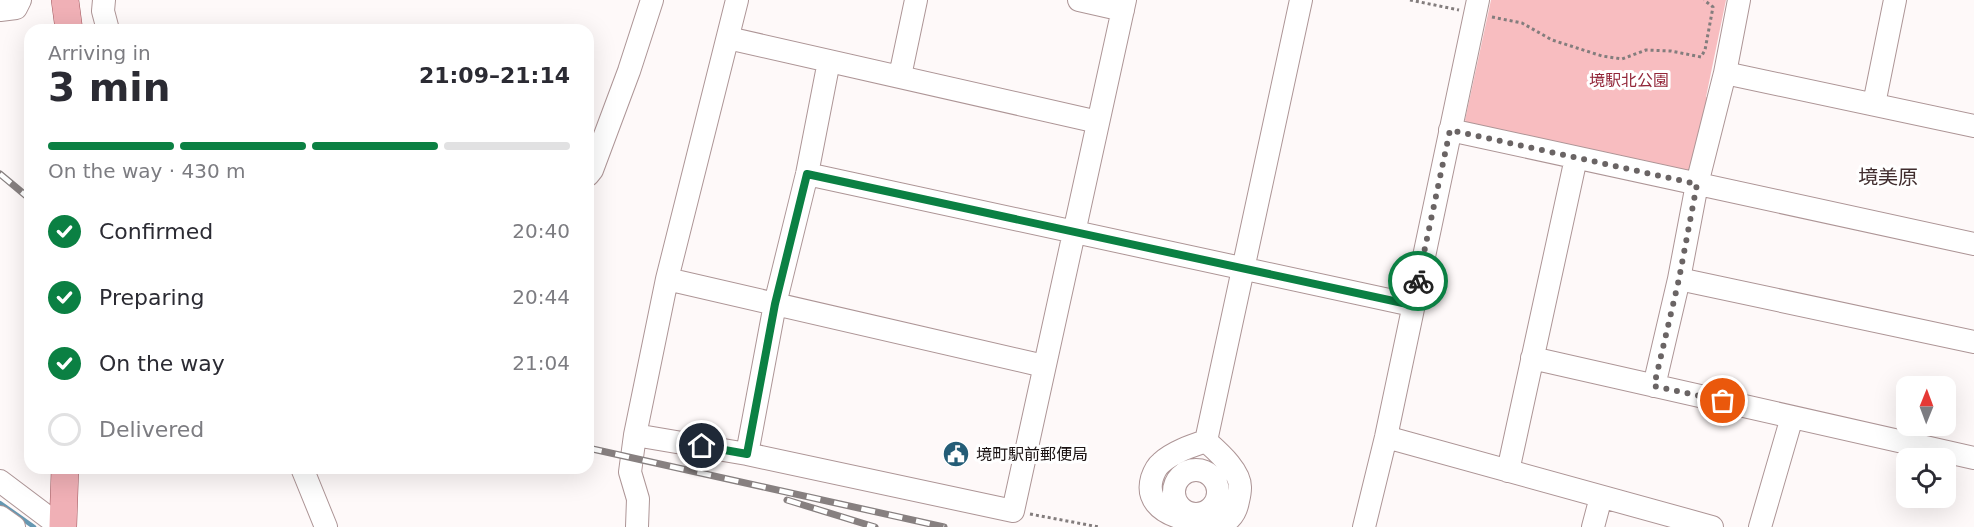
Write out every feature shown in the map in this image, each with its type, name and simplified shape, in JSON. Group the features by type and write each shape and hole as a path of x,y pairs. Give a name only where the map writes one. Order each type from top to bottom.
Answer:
{"main road":[{"path":"65,0 68,24"},
{"path":"62,527 65,474"}],"street":[{"path":"0,10 16,8 20,0"},
{"path":"105,0 107,24"},
{"path":"594,165 629,71 652,0"},
{"path":"637,527 638,499 630,472 635,435 667,279 738,0"},
{"path":"900,76 916,0"},
{"path":"635,435 747,454 1013,511 1124,5 1079,0"},
{"path":"1202,464 1301,0"},
{"path":"1654,386 1679,279 1697,184 1725,73 1740,0"},
{"path":"1874,104 1895,0"},
{"path":"1364,527 1386,437 1476,7"},
{"path":"728,38 1098,122"},
{"path":"747,454 775,304 807,174 829,62"},
{"path":"1725,73 1974,126"},
{"path":"1450,130 1974,244"},
{"path":"1508,471 1576,159"},
{"path":"807,174 1412,305"},
{"path":"667,279 1044,366"},
{"path":"1679,279 1974,342"},
{"path":"1532,358 1974,458"},
{"path":"1760,527 1792,417"},
{"path":"1386,437 1712,527"},
{"path":"1161,462 1202,464 1238,476 1241,486 1237,507 1231,518 1221,524 1206,525 1190,519 1170,519 1157,508 1152,498 1150,486 1155,470 1161,462"},
{"path":"304,474 326,527"},
{"path":"0,481 62,527"},
{"path":"1593,527 1601,497"},
{"path":"0,517 14,527"}],"path":[{"path":"1410,0 1476,7 1522,23 1552,40 1602,56 1622,59 1646,50 1671,51 1701,57 1705,50 1713,7 1704,0"},
{"path":"1013,511 1099,527"}],"green space":[{"name":"境駅北公園","path":"1491,0 1726,0 1706,97 1711,98 1690,174 1468,126 1465,120"}],"waterway":[{"path":"0,503 34,527"}],"railway":[{"path":"0,174 24,194"},
{"path":"594,449 944,527"},
{"path":"787,500 875,527"}],"way so far":[{"path":"1418,281 1450,130 1697,184 1679,279 1654,386 1723,401"}],"place":[{"name":"境町駅前郵便局","path":"956,454"}],"district":[{"name":"境美原","path":"1888,177"}],"route":[{"path":"702,446 747,454 775,304 807,174 1412,305 1418,281"}]}
